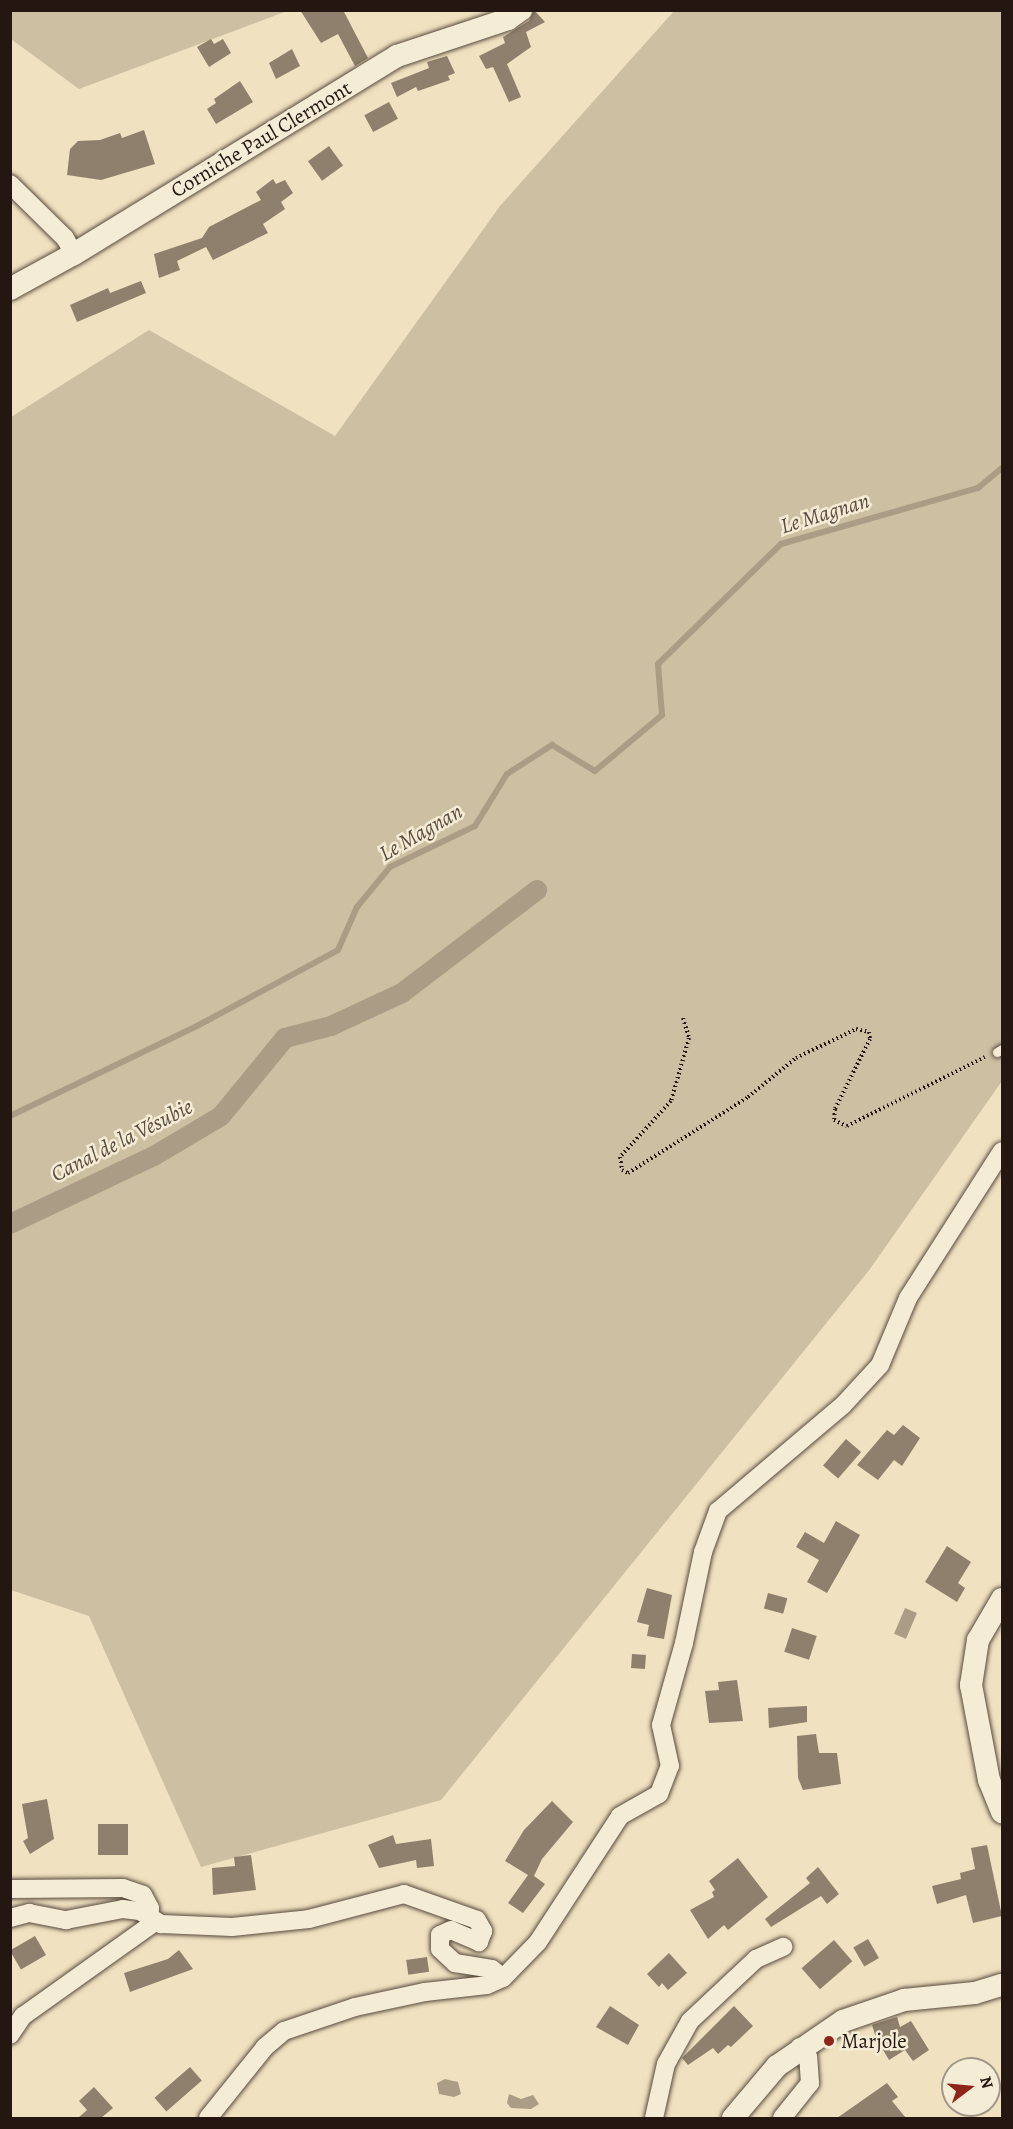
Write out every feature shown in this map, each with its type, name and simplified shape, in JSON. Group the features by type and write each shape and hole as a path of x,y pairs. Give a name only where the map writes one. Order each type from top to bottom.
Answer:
{"street":[{"name":"Corniche Paul Clermont","path":"10,289 74,254 397,56 508,19 521,10"},
{"path":"10,184 65,238 74,254"},
{"path":"208,2118 265,2047 284,2031 355,2007 425,1992 487,1985 503,1978 538,1942 620,1816 659,1794 670,1766 661,1725 684,1643 703,1552 718,1511 844,1404 880,1365 908,1298 1002,1151"},
{"path":"1002,1599 978,1640 971,1685 989,1780 1002,1812"},
{"path":"10,1889 123,1888 142,1895 150,1908 153,1919"},
{"path":"10,1918 29,1913 66,1920 123,1909 153,1919 232,1927 309,1919 404,1894 477,1920 483,1931 479,1942 450,1930 440,1935 440,1948 455,1963 492,1970 503,1978"},
{"path":"10,2036 24,2016 153,1919"},
{"path":"654,2118 666,2064 690,2021 756,1959 783,1947"},
{"path":"733,2118 762,2079 799,2047 861,2012 911,1999 975,1993 1002,1985"},
{"path":"782,2118 810,2083 808,2057 799,2047"}],"path":[{"path":"683,1018 689,1038 671,1101 620,1157 622,1170 628,1173 748,1096 796,1058 856,1029 869,1032 870,1039 835,1109 834,1120 847,1126 1000,1050"}],"shaded area":[{"path":"11,11 287,11 79,89 11,39"},
{"path":"674,11 1002,11 1002,1081 870,1269 441,1800 201,1867 89,1616 11,1590 11,417 149,330 335,436 500,206"},
{"path":"905,1608 917,1613 906,1639 894,1634"},
{"path":"445,2079 458,2082 461,2094 454,2097 439,2094 437,2083"},
{"path":"509,2094 521,2099 533,2095 539,2104 531,2109 511,2108 507,2103"}],"building":[{"path":"300,10 343,10 368,58 355,66 338,34 321,43"},
{"path":"534,10 545,22 526,32 531,47 507,64 521,97 509,102 493,67 486,69 479,56 505,43 503,37 529,21"},
{"path":"211,39 214,44 223,39 231,53 209,67 197,47"},
{"path":"292,49 300,66 276,79 269,63"},
{"path":"447,56 455,73 448,76 450,80 418,91 416,87 397,97 391,83 429,68 427,62"},
{"path":"240,81 253,102 216,124 207,109 216,103 214,99"},
{"path":"389,102 398,119 373,132 364,115"},
{"path":"144,130 155,164 101,180 67,175 70,149 78,141 100,140 120,133 122,138"},
{"path":"329,146 343,165 322,181 308,161"},
{"path":"273,179 276,184 285,180 293,193 281,202 285,209 263,224 268,233 213,260 206,247 177,261 180,270 159,278 154,254 202,238 209,227 261,200 256,192"},
{"path":"141,281 146,293 77,322 70,305 108,288 110,293"},
{"path":"903,1425 920,1438 902,1466 894,1460 878,1480 857,1465 887,1430 894,1435"},
{"path":"846,1439 861,1452 838,1479 823,1465"},
{"path":"836,1521 860,1535 827,1593 807,1582 819,1560 796,1547 805,1532 824,1543"},
{"path":"947,1546 971,1562 958,1583 965,1588 957,1602 925,1582"},
{"path":"647,1588 672,1595 664,1639 647,1636 649,1625 637,1622"},
{"path":"768,1593 787,1598 783,1614 764,1608"},
{"path":"792,1628 817,1636 809,1660 784,1652"},
{"path":"632,1654 646,1655 645,1669 631,1668"},
{"path":"737,1680 743,1721 709,1723 705,1691 719,1690 718,1682"},
{"path":"807,1706 807,1722 769,1728 768,1708"},
{"path":"816,1734 819,1753 837,1753 841,1784 803,1790 798,1778 797,1736"},
{"path":"47,1799 54,1839 30,1854 23,1841 28,1838 22,1804"},
{"path":"552,1801 573,1822 542,1859 534,1876 545,1884 523,1913 508,1903 528,1875 505,1861 524,1830"},
{"path":"98,1824 128,1824 128,1855 98,1855"},
{"path":"393,1835 396,1844 431,1839 434,1866 417,1868 416,1860 379,1868 368,1845"},
{"path":"987,1845 1002,1916 973,1923 966,1895 937,1904 932,1886 961,1879 960,1873 975,1869 971,1848"},
{"path":"251,1855 256,1890 213,1895 212,1868 235,1866 234,1857"},
{"path":"738,1858 768,1897 728,1930 724,1925 708,1939 690,1910 714,1897 712,1892 715,1890 709,1881"},
{"path":"818,1867 839,1894 827,1904 821,1896 771,1927 765,1919 810,1883 806,1878"},
{"path":"35,1936 46,1955 21,1970 10,1950"},
{"path":"868,1939 879,1958 864,1967 853,1948"},
{"path":"834,1940 852,1961 820,1989 802,1968"},
{"path":"179,1950 193,1969 130,1992 124,1973 168,1959"},
{"path":"669,1953 687,1973 668,1990 662,1983 659,1987 647,1974"},
{"path":"427,1957 429,1972 408,1975 406,1960"},
{"path":"610,2006 639,2025 628,2045 596,2027"},
{"path":"734,2006 753,2026 731,2047 728,2045 718,2054 713,2048 688,2065 682,2058"},
{"path":"897,2017 900,2027 911,2021 929,2050 913,2061 905,2050 889,2060 876,2038 872,2025"},
{"path":"190,2067 202,2081 166,2111 155,2098"},
{"path":"887,2083 898,2097 892,2101 906,2118 837,2118"},
{"path":"94,2087 113,2108 101,2118 78,2118 87,2110 79,2101"}],"waterway":[{"name":"Le Magnan","path":"10,1116 197,1026 338,950 357,907 390,867 475,826 507,774 552,745 595,771 662,715 658,664 781,544 978,488 1002,468"},
{"name":"Canal de la Vésubie","path":"10,1224 154,1156 221,1116 285,1038 331,1026 402,993 537,890"}],"place":[{"name":"Marjole","path":"829,2041"}]}
